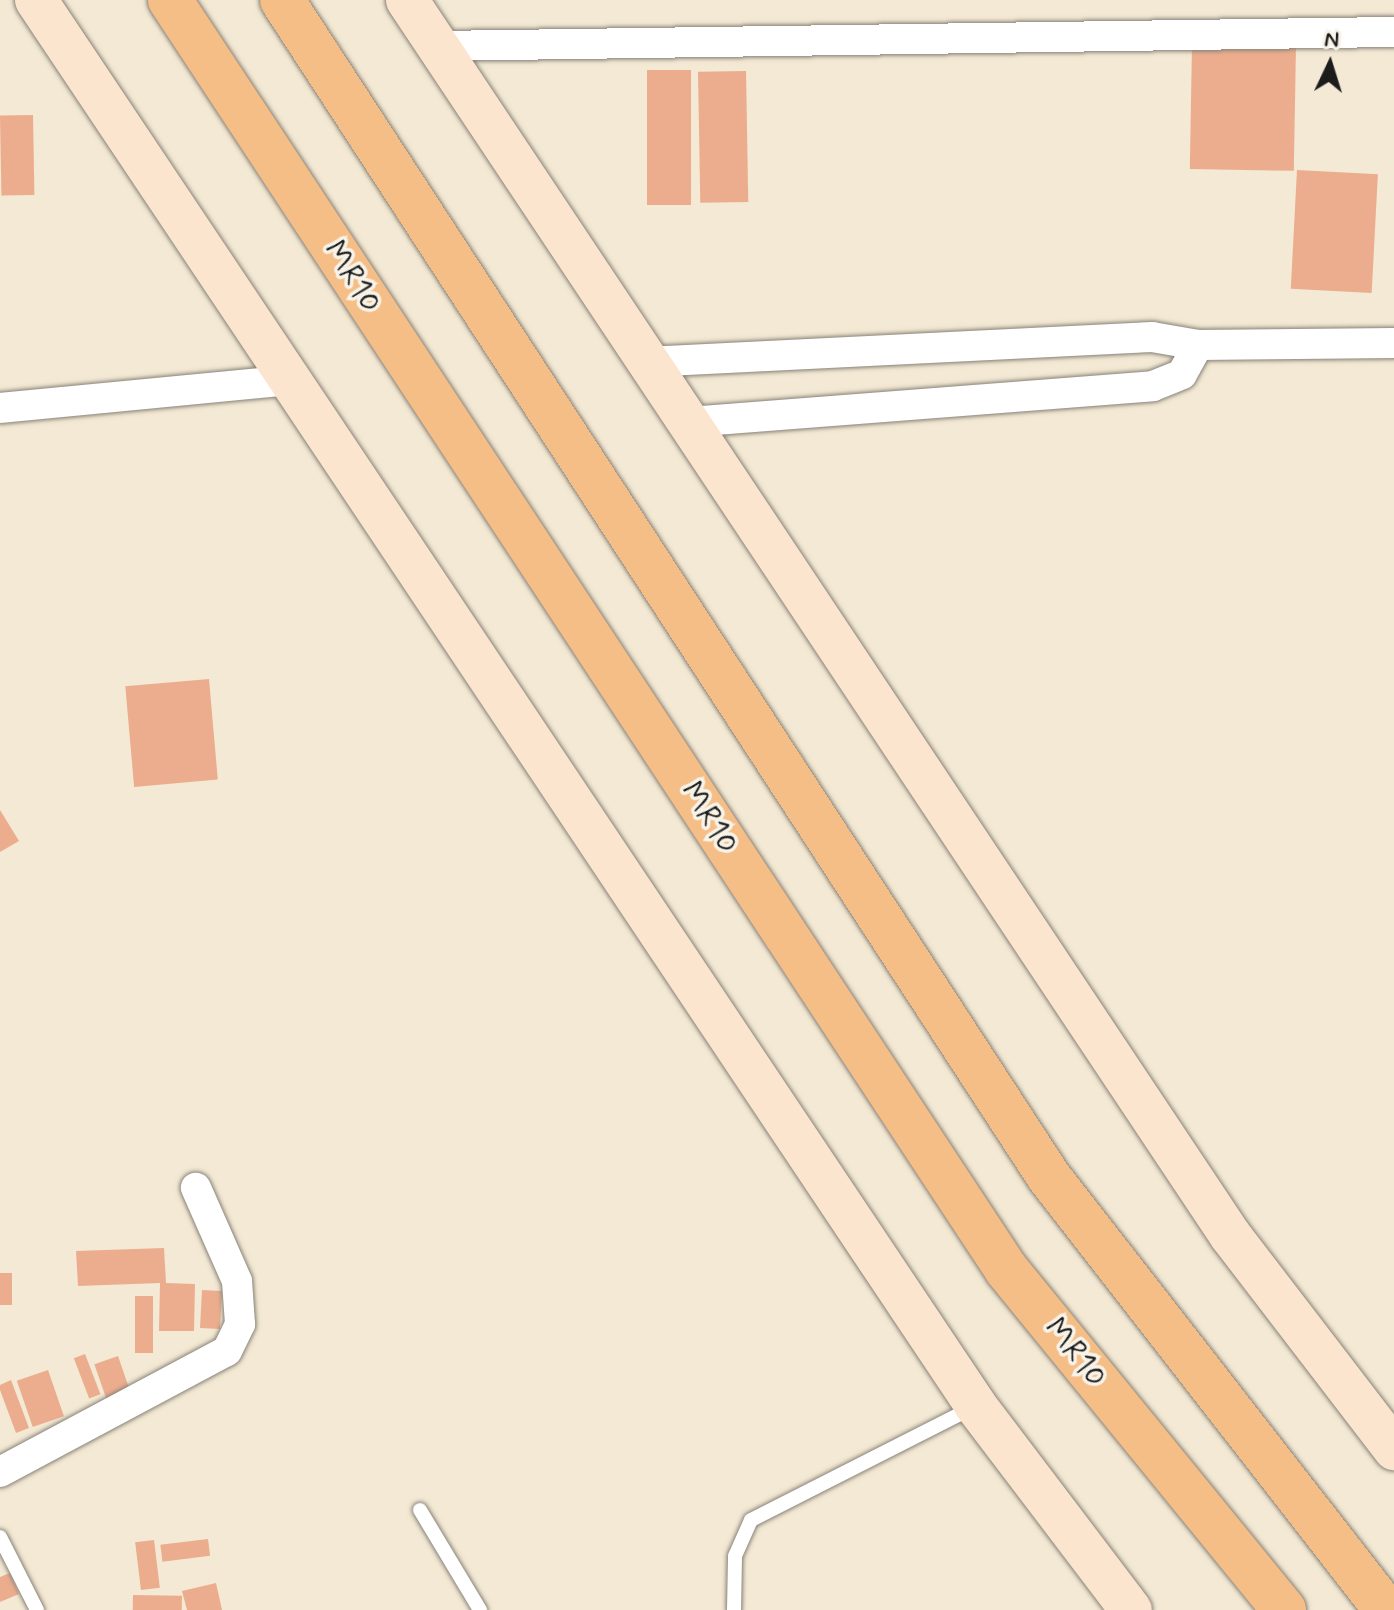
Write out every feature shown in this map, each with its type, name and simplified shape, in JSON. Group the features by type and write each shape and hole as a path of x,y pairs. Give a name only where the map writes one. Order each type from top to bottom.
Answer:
{"main road":[{"name":"MR10","path":"170,0 1006,1269 1284,1610"},
{"path":"282,0 1049,1177 1386,1610"}],"street":[{"path":"407,0 1230,1235 1394,1449"},
{"path":"0,6 41,7 976,1406 1131,1610"},
{"path":"437,46 1394,32"},
{"path":"646,362 1152,337 1198,345 1394,343"},
{"path":"689,422 1153,386 1182,374 1198,345"},
{"path":"0,408 291,380"},
{"path":"0,1472 227,1351 240,1324 237,1281 196,1188"}],"lane":[{"path":"734,1610 735,1556 751,1520 976,1406"},
{"path":"420,1510 480,1610"},
{"path":"0,1537 37,1610"}],"building":[{"path":"1192,44 1296,46 1294,171 1190,169"},
{"path":"647,70 691,70 691,205 647,205"},
{"path":"746,71 748,202 700,203 698,72"},
{"path":"33,115 34,195 1,196 0,116"},
{"path":"1297,170 1378,174 1372,293 1291,289"},
{"path":"209,679 218,780 134,787 125,686"},
{"path":"0,810 19,841 0,852"},
{"path":"164,1248 166,1283 195,1284 194,1331 159,1331 160,1283 78,1286 76,1251"},
{"path":"0,1273 12,1273 12,1305 0,1305"},
{"path":"202,1290 222,1291 220,1329 200,1328"},
{"path":"135,1296 153,1296 153,1353 135,1353"},
{"path":"85,1354 100,1394 89,1398 74,1358"},
{"path":"118,1356 130,1391 106,1399 94,1364"},
{"path":"48,1370 64,1416 33,1427 17,1381"},
{"path":"11,1380 29,1428 16,1433 0,1390 0,1385"},
{"path":"208,1539 210,1556 162,1562 160,1545"},
{"path":"154,1540 160,1588 141,1590 135,1542"},
{"path":"10,1573 19,1594 0,1602 0,1577"},
{"path":"216,1583 222,1610 187,1610 182,1591"},
{"path":"133,1595 182,1596 182,1610 133,1610"}]}
